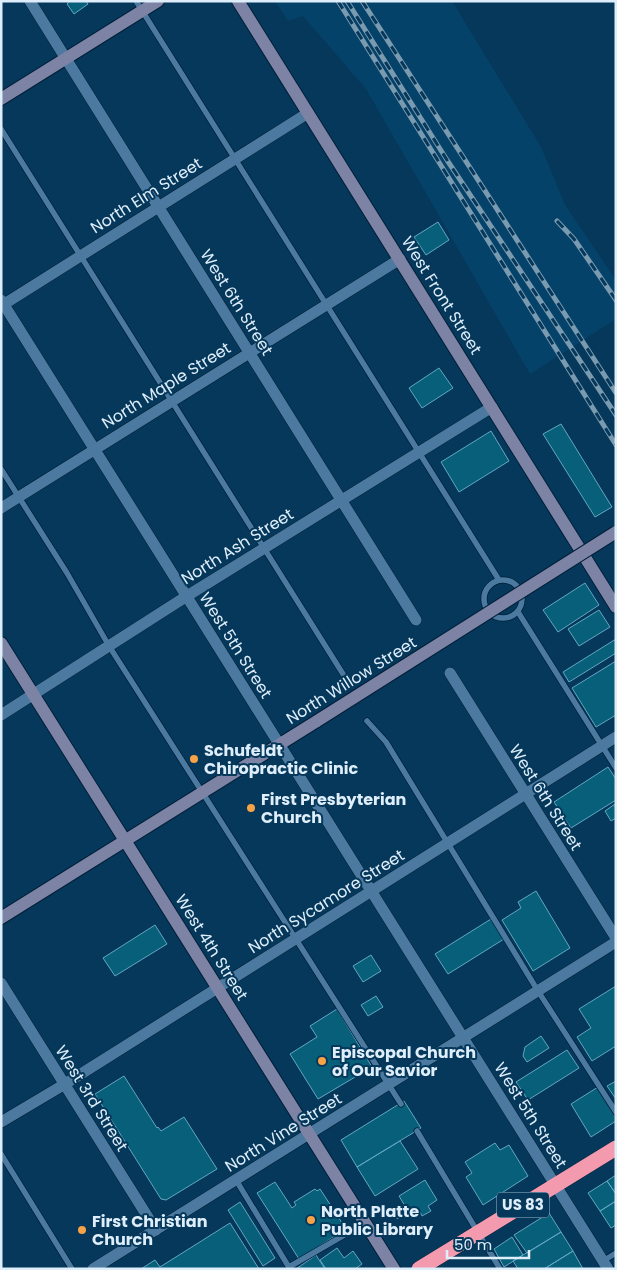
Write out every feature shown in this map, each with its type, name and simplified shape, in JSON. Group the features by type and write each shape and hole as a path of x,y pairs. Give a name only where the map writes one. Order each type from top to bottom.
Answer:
{"highway":[{"name":"US 83","path":"419,1269 616,1148"}],"main road":[{"path":"1,99 66,59 139,6 158,1"},
{"name":"West Front Street","path":"238,1 616,607"},
{"name":"North Willow Street","path":"1,918 616,532"},
{"name":"West 4th Street","path":"1,643 394,1269"}],"street":[{"name":"West 6th Street","path":"30,1 416,620"},
{"name":"North Elm Street","path":"2,303 308,113"},
{"name":"North Maple Street","path":"1,508 400,259"},
{"name":"West 5th Street","path":"2,303 606,1265"},
{"name":"North Ash Street","path":"1,715 263,548 492,407"},
{"path":"520,589 581,551"},
{"name":"West 6th Street","path":"450,673 616,938"},
{"name":"North Sycamore Street","path":"1,1122 372,892 616,737"},
{"name":"North Vine Street","path":"93,1269 616,942"},
{"name":"West 3rd Street","path":"1,983 156,1230"}],"lane":[{"path":"139,6 499,580"},
{"path":"1,129 343,674"},
{"path":"1,469 67,572 109,646 203,792 294,940 400,1104"},
{"path":"499,580 514,583 520,589 522,601 518,612 509,618 500,619 488,612 483,600 484,594 491,584 499,580"},
{"path":"518,612 616,768"},
{"path":"367,721 386,742 538,990 616,1112"},
{"path":"417,1131 500,1269"},
{"path":"1,1154 72,1269"},
{"path":"236,1180 290,1268 365,1222"},
{"path":"606,1265 616,1254"}],"shaded area":[{"path":"275,1 452,1 541,147 565,205 616,280 616,319 530,374 366,89 303,16 288,21"}],"building":[{"path":"70,1 86,1 88,4 74,14 67,4"},
{"path":"438,222 449,240 426,255 414,237"},
{"path":"439,368 453,388 422,408 409,388"},
{"path":"561,424 612,507 595,517 543,434"},
{"path":"491,431 509,461 459,492 441,462"},
{"path":"585,583 599,605 558,632 543,610"},
{"path":"599,610 610,627 579,646 568,629"},
{"path":"616,639 616,653 569,682 563,672"},
{"path":"616,661 616,715 596,727 572,688"},
{"path":"608,767 616,779 616,800 571,828 554,802"},
{"path":"615,804 616,818 611,821 605,811"},
{"path":"536,891 570,948 533,971 502,920 521,908 518,902"},
{"path":"491,919 504,939 448,974 435,954"},
{"path":"155,925 167,944 115,976 103,958"},
{"path":"371,955 381,971 363,982 353,966"},
{"path":"616,986 616,1046 592,1061 577,1037 591,1028 579,1009"},
{"path":"376,996 383,1007 368,1016 361,1005"},
{"path":"337,1009 372,1067 318,1099 290,1054 317,1037 310,1026"},
{"path":"541,1036 549,1048 527,1062 523,1056 525,1047"},
{"path":"567,1050 579,1068 528,1100 516,1082"},
{"path":"124,1076 157,1128 161,1131 184,1117 217,1169 166,1200 161,1199 95,1094"},
{"path":"616,1081 616,1099 607,1086"},
{"path":"598,1087 616,1115 616,1121 591,1137 571,1104"},
{"path":"404,1101 421,1128 357,1167 341,1140"},
{"path":"400,1141 418,1169 375,1196 357,1167"},
{"path":"495,1143 500,1150 509,1145 528,1176 483,1205 466,1177 472,1173 465,1162"},
{"path":"616,1175 616,1194 607,1181"},
{"path":"425,1180 437,1200 428,1206 431,1211 422,1216 420,1212 411,1217 408,1212 397,1219 394,1213 405,1206 399,1196"},
{"path":"607,1181 616,1194 616,1201 600,1211 588,1193"},
{"path":"275,1182 292,1208 296,1205 294,1202 315,1189 317,1191 320,1189 346,1229 299,1259 257,1193"},
{"path":"616,1201 616,1225 611,1228 600,1211"},
{"path":"240,1202 275,1258 263,1266 228,1210"},
{"path":"549,1213 561,1232 527,1253 514,1235"},
{"path":"230,1223 259,1269 141,1269 155,1260 160,1267"},
{"path":"561,1232 573,1251 544,1269 518,1269 513,1261"},
{"path":"512,1237 523,1255 504,1267 494,1249"},
{"path":"337,1248 344,1258 353,1251 362,1264 355,1269 326,1269 320,1260"},
{"path":"573,1251 583,1269 544,1269"},
{"path":"316,1255 325,1269 296,1269"}],"railway":[{"path":"338,1 616,445"},
{"path":"347,1 447,160 616,415"},
{"path":"362,1 616,393"},
{"path":"557,221 574,239 616,300"}],"place":[{"name":"Schufeldt Chiropractic Clinic","path":"194,759"},
{"name":"First Presbyterian Church","path":"251,808"},
{"name":"Episcopal Church of Our Savior","path":"322,1061"},
{"name":"North Platte Public Library","path":"311,1220"},
{"name":"First Christian Church","path":"82,1230"}]}
